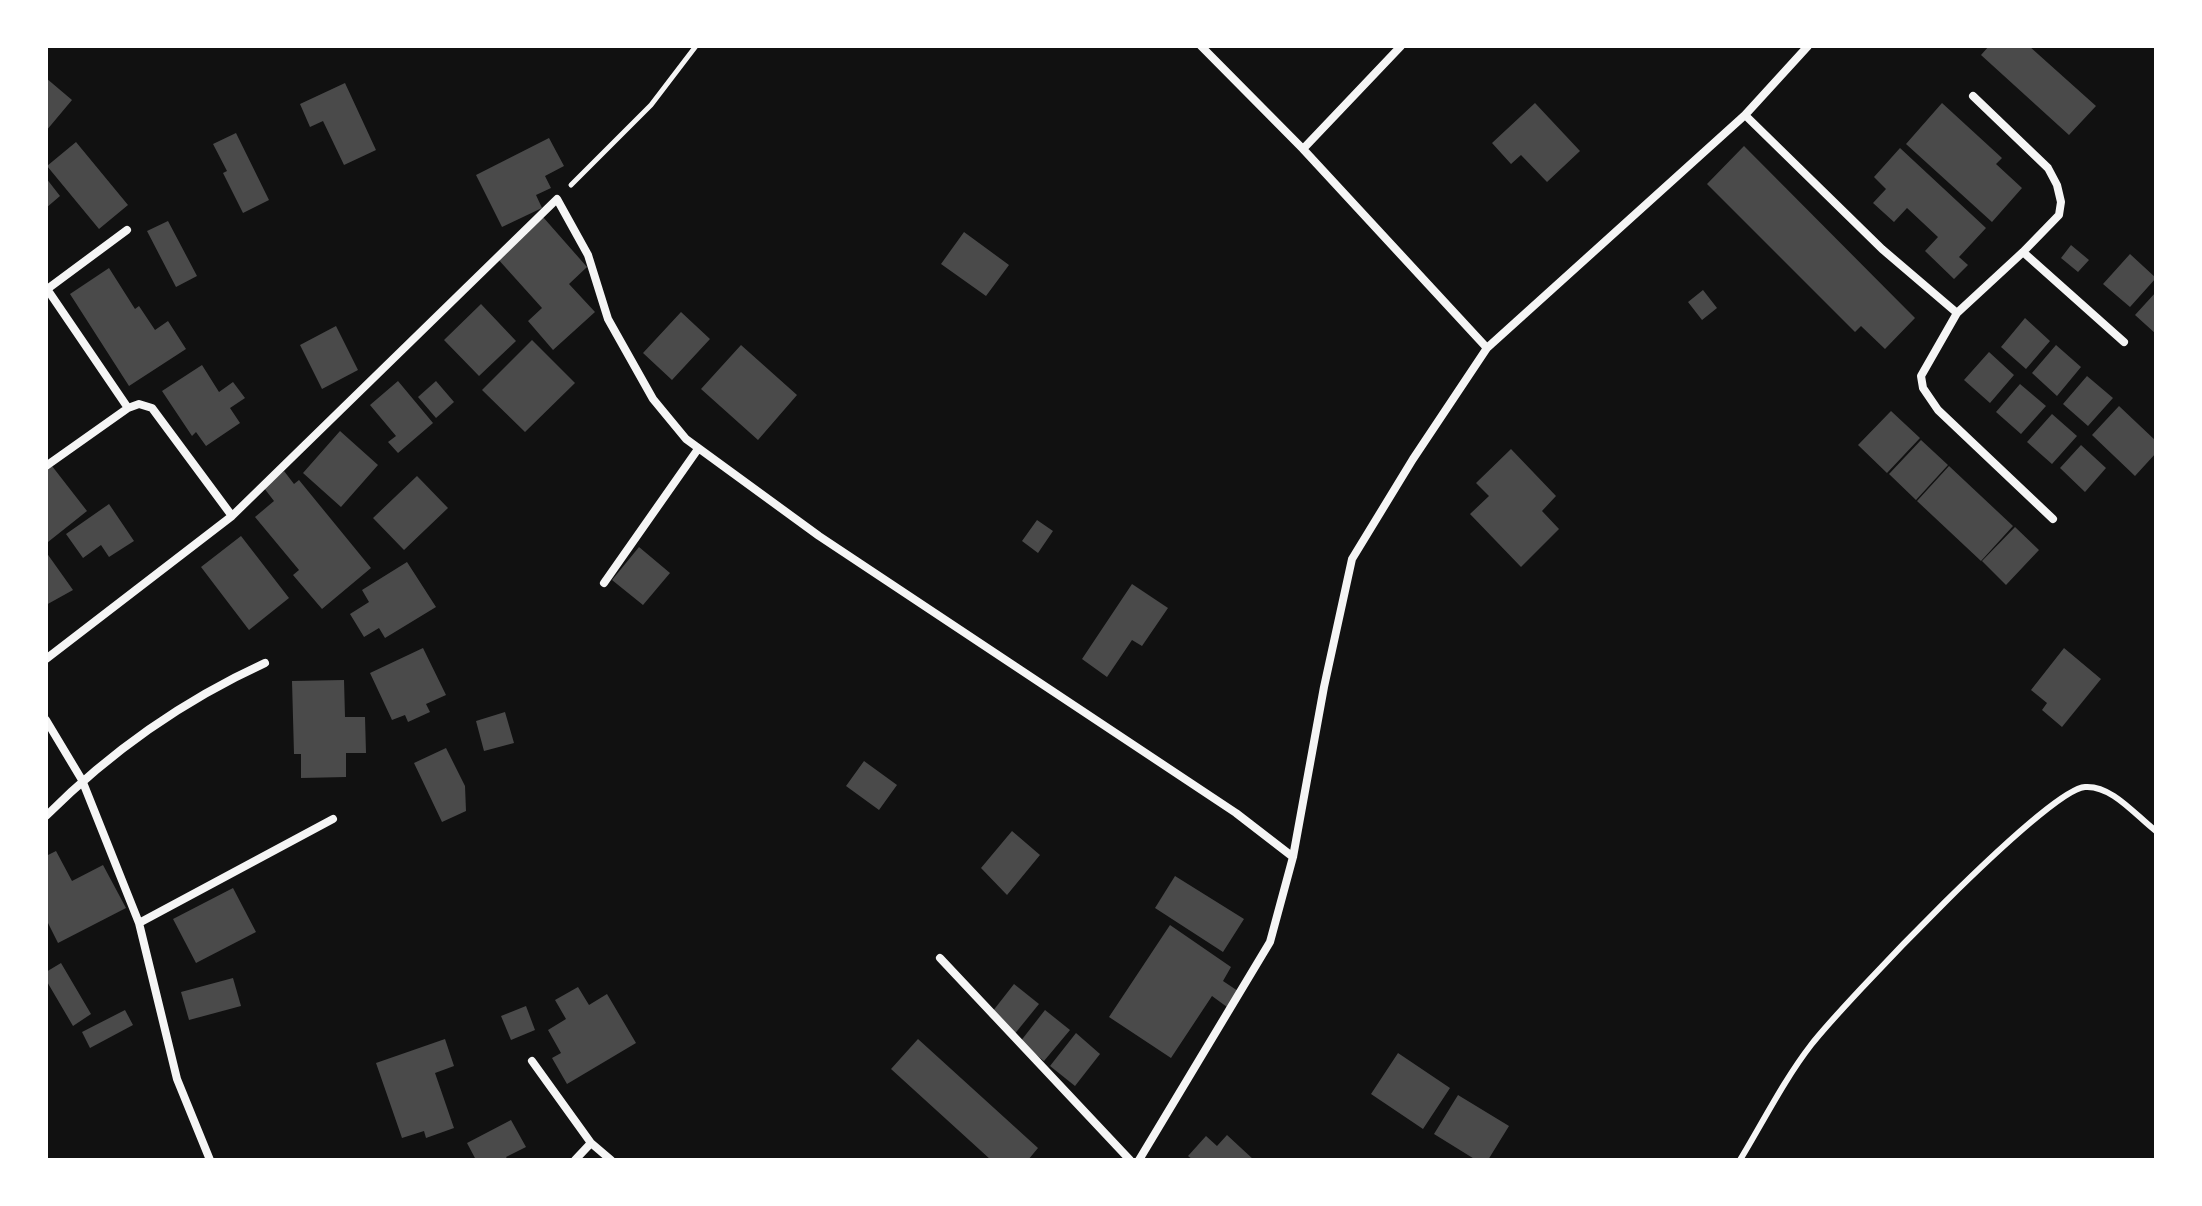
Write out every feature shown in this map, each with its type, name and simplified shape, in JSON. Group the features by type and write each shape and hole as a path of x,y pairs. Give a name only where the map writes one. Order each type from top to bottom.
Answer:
{"street":[{"path":"1201,46 1303,149 1487,348"},
{"path":"1303,149 1401,46"},
{"path":"1139,1160 1270,942 1293,857 1324,687 1352,559 1413,459 1487,348 1745,115 1808,46"},
{"path":"1973,96 2048,168 2061,202 2059,215 1957,313 1921,376 1923,388 1938,410 2053,519"},
{"path":"1745,115 1882,249 1957,313"},
{"path":"46,659 232,516 557,199 588,255 608,319 653,399 686,439 819,536 1236,813 1293,857"},
{"path":"127,230 46,290 128,408"},
{"path":"2023,252 2124,342"},
{"path":"46,466 128,408 139,404 152,408 232,516"},
{"path":"604,583 698,449"},
{"path":"46,816 82,780 159,720 218,685 265,663"},
{"path":"46,720 82,780 139,923 177,1079 210,1160"},
{"path":"139,923 333,819"},
{"path":"940,958 1130,1160"},
{"path":"532,1061 591,1143 611,1160"},
{"path":"575,1160 591,1143"}],"lane":[{"path":"1740,1160 1811,1046 1914,934 2033,817 2075,789 2092,787 2106,791 2156,831"}],"path":[{"path":"557,199 651,105 696,46"}],"building":[{"path":"1989,46 2029,46 2096,106 2069,135 1981,55"},
{"path":"46,78 72,100 46,131"},
{"path":"345,83 376,150 344,165 323,121 310,127 300,104"},
{"path":"1535,103 1580,151 1547,182 1521,155 1511,164 1492,143"},
{"path":"1942,103 2002,158 1996,164 2022,188 1992,222 1906,144"},
{"path":"236,133 269,200 243,213 213,144"},
{"path":"549,138 564,166 545,176 551,188 536,195 542,208 502,227 476,175"},
{"path":"76,142 128,205 99,229 47,166"},
{"path":"1744,146 1915,318 1885,349 1861,326 1855,332 1707,184"},
{"path":"1900,148 1986,228 1959,257 1968,265 1954,279 1925,251 1938,237 1907,208 1894,222 1873,203 1886,189 1874,177"},
{"path":"46,178 60,196 46,208"},
{"path":"543,217 587,267 569,284 595,312 553,350 528,321 542,308 497,258"},
{"path":"168,221 197,276 176,287 147,231"},
{"path":"964,232 1009,265 986,296 941,264"},
{"path":"2071,245 2089,260 2078,272 2061,258"},
{"path":"2130,254 2156,278 2130,307 2103,284"},
{"path":"109,268 135,309 139,306 155,330 168,321 186,349 129,386 70,294"},
{"path":"1703,290 1717,308 1702,320 1688,302"},
{"path":"2156,292 2156,334 2135,315"},
{"path":"481,304 516,341 479,376 444,340"},
{"path":"681,312 710,339 672,380 643,353"},
{"path":"2025,318 2050,341 2026,369 2001,347"},
{"path":"336,326 358,370 322,389 300,345"},
{"path":"532,340 575,383 525,432 482,390"},
{"path":"741,345 797,395 758,440 701,389"},
{"path":"2056,345 2081,367 2057,396 2032,373"},
{"path":"1989,352 2014,375 1990,403 1964,380"},
{"path":"202,365 219,392 233,382 245,398 230,408 240,423 206,446 196,432 192,436 162,391"},
{"path":"2087,376 2113,398 2088,426 2063,404"},
{"path":"398,381 433,423 398,453 388,442 396,436 370,405"},
{"path":"436,381 454,402 436,418 418,397"},
{"path":"2020,384 2046,406 2021,434 1996,412"},
{"path":"2119,406 2156,441 2156,453 2135,476 2092,435"},
{"path":"1891,411 1920,438 1887,473 1858,445"},
{"path":"2052,414 2077,436 2052,464 2027,442"},
{"path":"340,431 378,465 341,507 303,473"},
{"path":"1921,440 1948,465 1916,500 1889,474"},
{"path":"2081,445 2106,468 2085,492 2060,468"},
{"path":"1511,449 1556,496 1542,511 1559,529 1521,567 1470,514 1489,496 1476,483"},
{"path":"52,466 87,511 48,542 46,471"},
{"path":"1949,466 2013,526 1981,561 1917,501"},
{"path":"284,471 294,484 299,480 371,568 322,609 293,575 299,570 255,517 274,501 264,488"},
{"path":"417,476 448,508 404,550 373,518"},
{"path":"109,504 134,541 109,557 101,545 83,558 66,534"},
{"path":"1037,520 1053,531 1038,553 1022,541"},
{"path":"2015,527 2039,550 2006,585 1982,561"},
{"path":"241,536 289,598 249,630 201,567"},
{"path":"639,547 670,573 643,605 612,580"},
{"path":"46,552 73,590 46,605"},
{"path":"407,562 436,607 385,638 379,628 364,637 350,614 369,602 362,590"},
{"path":"1132,584 1168,608 1142,646 1132,640 1107,677 1082,659"},
{"path":"423,648 446,695 426,704 430,712 408,722 405,715 392,720 370,673"},
{"path":"2064,648 2101,679 2062,727 2042,710 2047,703 2031,690"},
{"path":"344,680 345,717 365,717 366,753 346,753 346,777 301,778 301,754 294,754 292,681"},
{"path":"505,712 514,743 484,751 476,721"},
{"path":"446,748 465,786 466,811 442,822 414,763"},
{"path":"864,761 897,785 879,810 846,786"},
{"path":"1012,831 1040,855 1007,895 981,868"},
{"path":"56,851 72,881 103,865 126,908 58,943 46,919 46,856"},
{"path":"1175,876 1244,919 1223,952 1155,908"},
{"path":"233,888 256,932 196,963 173,919"},
{"path":"1170,925 1231,967 1223,981 1238,991 1227,1007 1212,996 1171,1058 1109,1017"},
{"path":"61,963 91,1014 73,1026 46,980 46,972"},
{"path":"233,978 241,1006 189,1020 181,992"},
{"path":"1014,984 1039,1004 1013,1036 989,1016"},
{"path":"578,987 589,1005 607,994 636,1043 567,1084 552,1058 561,1053 548,1030 566,1019 555,1000"},
{"path":"526,1006 535,1030 511,1040 501,1016"},
{"path":"125,1010 133,1025 90,1048 82,1032"},
{"path":"1045,1010 1070,1030 1044,1061 1020,1042"},
{"path":"1076,1033 1100,1054 1075,1086 1050,1066"},
{"path":"445,1039 454,1066 435,1073 454,1128 426,1138 424,1131 402,1138 376,1063"},
{"path":"918,1039 1038,1148 1028,1160 991,1160 891,1069"},
{"path":"1398,1053 1450,1088 1423,1129 1371,1094"},
{"path":"1458,1095 1509,1126 1488,1160 1476,1160 1434,1134"},
{"path":"511,1120 526,1147 506,1157 508,1160 476,1160 467,1143"},
{"path":"1227,1135 1254,1160 1193,1160 1188,1156 1206,1136 1217,1146"}]}
